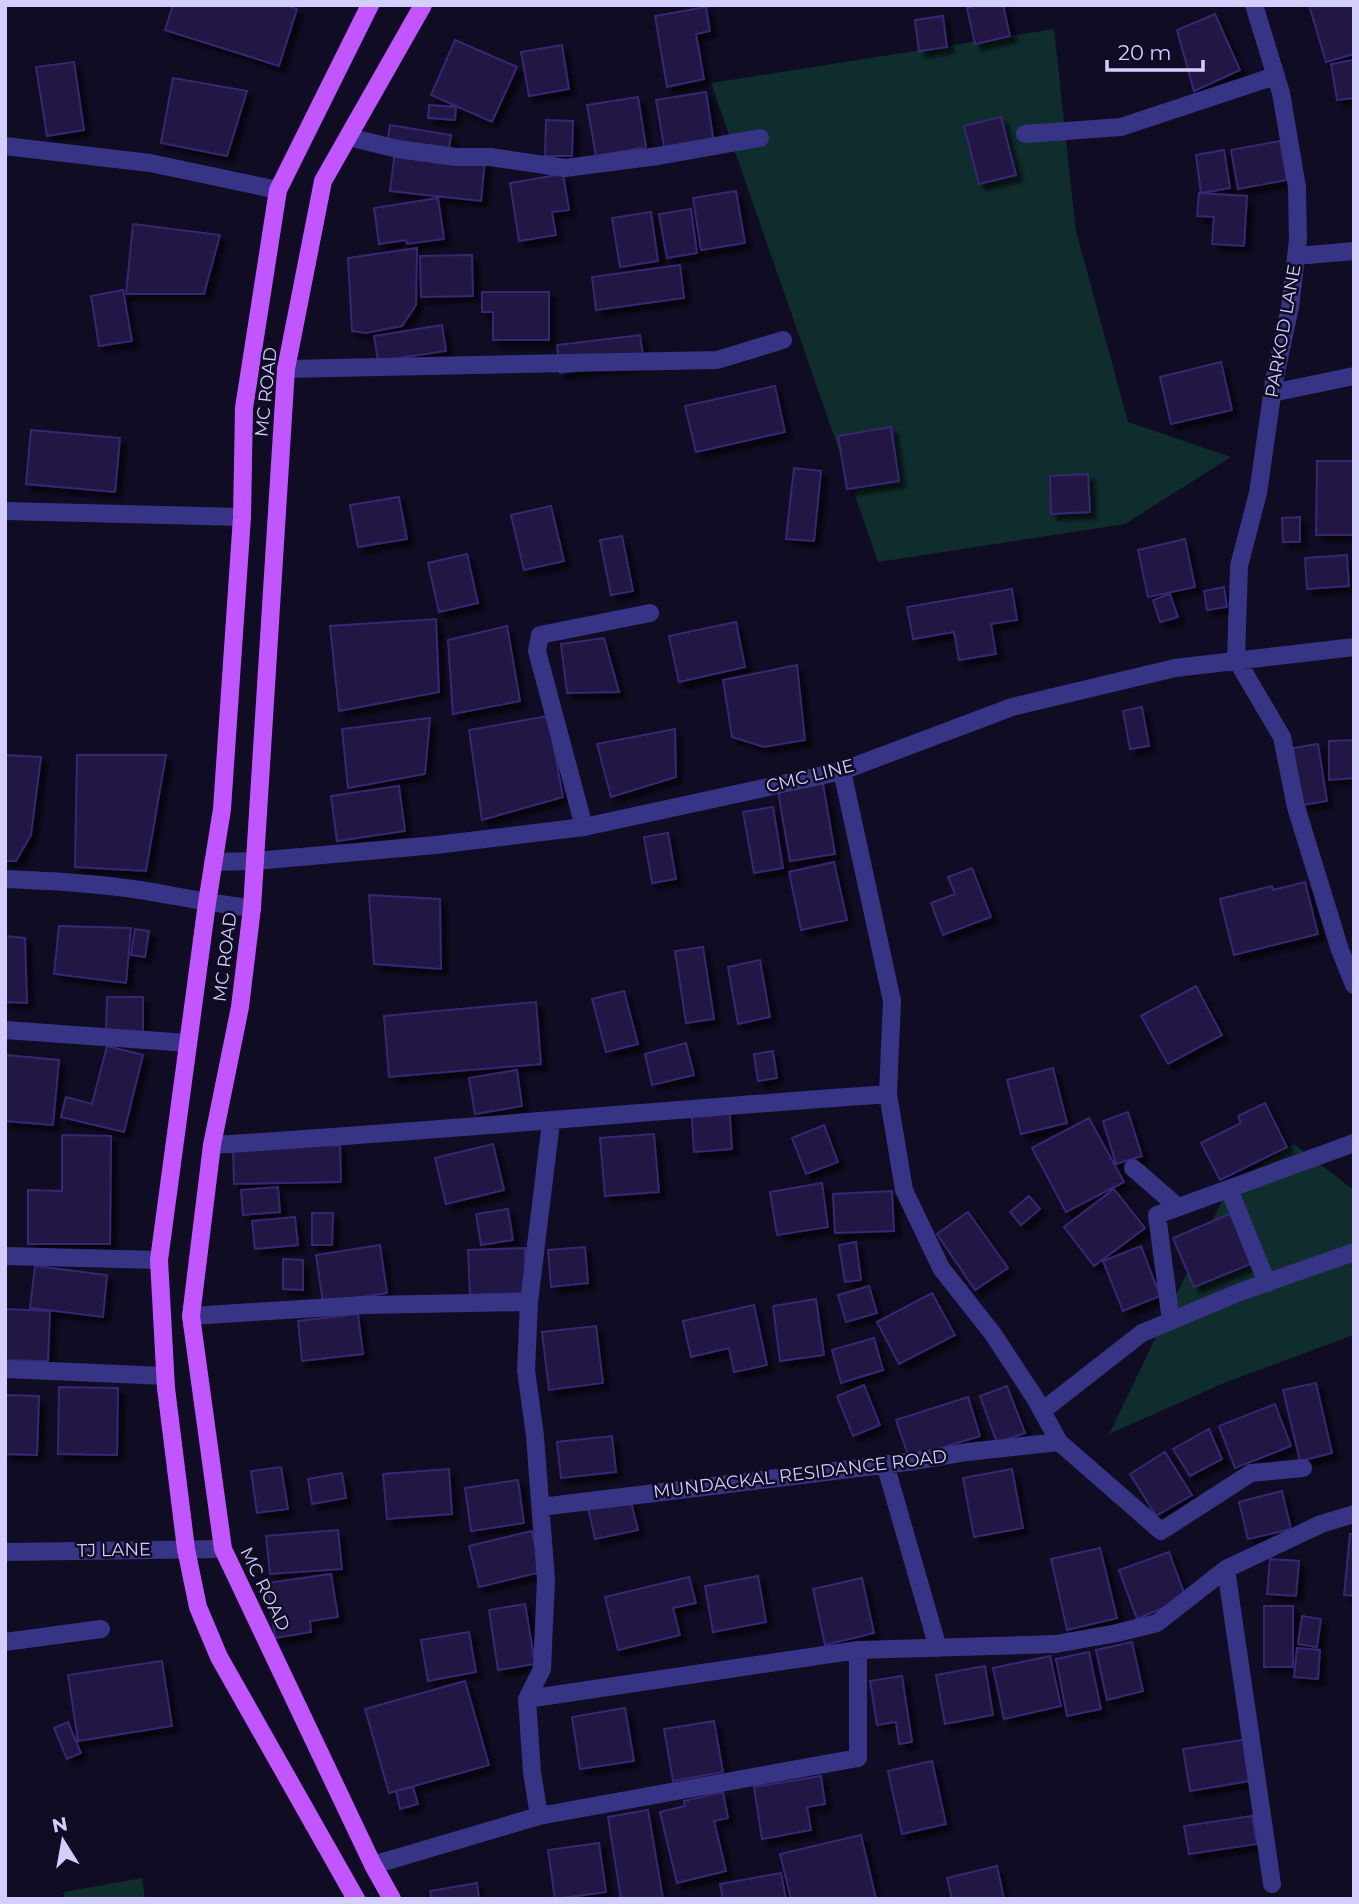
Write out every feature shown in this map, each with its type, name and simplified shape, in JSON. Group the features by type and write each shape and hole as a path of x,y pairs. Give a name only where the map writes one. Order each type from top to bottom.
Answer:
{"main road":[{"name":"MC ROAD","path":"356,1899 219,1657 198,1607 186,1549 165,1377 159,1260 206,903 222,809 242,517 244,408 278,190 370,5"},
{"name":"MC ROAD","path":"392,1899 223,1549 191,1316 212,1145 240,1007 252,908 286,369 323,181 423,5"}],"street":[{"name":"PARKOD LANE","path":"1236,659 1239,566 1258,493 1272,393 1290,307 1296,256 1297,187 1281,93 1254,5"},
{"path":"1025,134 1121,127 1275,76"},
{"path":"348,137 456,157 490,157 565,168 658,156 760,138"},
{"path":"5,146 150,163 278,190"},
{"path":"1296,256 1354,251"},
{"path":"286,369 717,360 783,340"},
{"path":"1272,393 1354,376"},
{"path":"5,511 242,517"},
{"path":"584,827 537,651 540,635 650,613"},
{"name":"CMC LINE","path":"213,862 256,861 436,845 584,827 842,771 1012,707 1175,668 1354,647"},
{"path":"1236,659 1282,737 1296,807 1340,950 1354,985"},
{"path":"842,771 892,1001 888,1094 904,1190 941,1268 993,1334 1059,1441 1161,1531 1251,1473 1303,1468"},
{"path":"5,880 52,881 138,890 206,903 252,908"},
{"path":"5,1030 188,1043"},
{"path":"212,1145 551,1122 620,1113 888,1094"},
{"path":"538,1816 527,1699 542,1669 546,1580 526,1370 529,1302 551,1122"},
{"path":"1171,1321 1157,1215 1354,1143"},
{"path":"1133,1168 1178,1207"},
{"path":"1229,1189 1267,1283"},
{"path":"1042,1411 1142,1333 1354,1252"},
{"path":"5,1256 159,1260"},
{"path":"191,1316 365,1305 529,1302"},
{"path":"5,1369 165,1377"},
{"name":"MUNDACKAL RESIDANCE ROAD","path":"541,1507 1059,1441"},
{"path":"885,1464 938,1648"},
{"path":"527,1699 858,1650 1056,1644 1144,1626 1157,1623 1226,1569 1321,1524 1354,1514"},
{"name":"TJ LANE","path":"5,1552 223,1549"},
{"path":"1226,1569 1272,1884"},
{"path":"5,1642 101,1629"},
{"path":"373,1864 538,1816 858,1758 858,1650"}],"green space":[{"path":"1054,29 1076,231 1128,422 1231,457 1125,524 878,562 711,83"},
{"path":"1294,1144 1354,1190 1354,1335 1224,1383 1109,1434 1230,1184"},
{"path":"142,1878 145,1899 65,1899 63,1892"}],"building":[{"path":"173,5 286,5 297,9 279,66 165,30"},
{"path":"1003,5 1010,36 975,44 967,8"},
{"path":"1309,5 1354,5 1354,54 1326,62"},
{"path":"706,7 710,31 696,34 704,79 667,87 655,16"},
{"path":"1215,14 1240,70 1194,91 1177,30"},
{"path":"943,16 947,47 919,51 915,20"},
{"path":"455,40 517,67 492,122 431,95"},
{"path":"562,45 569,89 529,96 521,52"},
{"path":"1354,60 1354,98 1337,100 1331,64"},
{"path":"74,62 84,130 47,136 36,67"},
{"path":"173,78 247,91 227,156 161,143"},
{"path":"706,92 714,143 665,151 656,100"},
{"path":"638,97 646,147 596,156 587,105"},
{"path":"429,105 456,107 455,120 428,118"},
{"path":"1001,117 1016,175 979,184 964,126"},
{"path":"546,120 573,121 572,156 545,156"},
{"path":"390,125 451,135 448,155 387,144"},
{"path":"1280,141 1287,180 1238,189 1231,150"},
{"path":"1224,150 1230,188 1201,193 1196,155"},
{"path":"395,151 485,161 481,201 390,191"},
{"path":"563,174 569,210 552,212 556,235 519,241 510,183"},
{"path":"736,191 745,243 701,250 693,198"},
{"path":"1199,193 1247,196 1244,246 1212,244 1214,217 1197,216"},
{"path":"438,198 444,239 407,244 406,240 379,244 374,208"},
{"path":"691,209 697,253 667,258 659,214"},
{"path":"651,212 658,261 620,267 612,218"},
{"path":"133,224 220,235 204,294 126,294"},
{"path":"417,248 416,305 402,326 366,333 352,331 348,258"},
{"path":"472,255 473,296 421,297 420,256"},
{"path":"680,265 684,298 596,310 592,277"},
{"path":"123,290 132,341 99,346 91,296"},
{"path":"482,292 549,292 549,340 493,340 493,312 482,312"},
{"path":"442,325 446,351 378,361 374,336"},
{"path":"640,335 644,363 560,373 557,345"},
{"path":"1221,362 1232,410 1171,424 1160,377"},
{"path":"775,386 785,432 696,452 685,406"},
{"path":"891,427 899,481 847,489 838,436"},
{"path":"31,430 120,438 115,492 26,484"},
{"path":"1317,461 1354,461 1354,535 1316,535"},
{"path":"794,468 821,471 814,541 786,539"},
{"path":"1088,474 1090,512 1051,514 1050,476"},
{"path":"399,497 407,539 358,547 350,505"},
{"path":"551,506 564,561 524,570 511,515"},
{"path":"1300,517 1300,542 1283,542 1282,518"},
{"path":"622,536 633,591 611,595 600,540"},
{"path":"1185,539 1195,587 1148,597 1138,550"},
{"path":"467,554 478,603 439,612 428,563"},
{"path":"1347,555 1349,586 1307,589 1305,558"},
{"path":"1224,587 1227,607 1207,610 1204,591"},
{"path":"1012,589 1017,620 991,624 996,654 959,660 954,632 913,639 907,607"},
{"path":"1170,594 1178,617 1160,622 1153,600"},
{"path":"436,619 439,692 339,711 330,626"},
{"path":"736,622 745,667 679,682 669,636"},
{"path":"507,626 520,701 453,714 448,640"},
{"path":"604,638 619,692 567,693 561,644"},
{"path":"797,665 805,740 764,747 732,737 723,680"},
{"path":"1142,707 1149,746 1130,749 1123,711"},
{"path":"548,716 563,797 482,820 469,730"},
{"path":"430,718 425,774 348,788 342,729"},
{"path":"675,729 676,777 611,797 597,744"},
{"path":"1354,740 1354,778 1329,780 1329,741"},
{"path":"1318,744 1327,801 1302,805 1293,748"},
{"path":"5,755 41,757 31,835 16,861 5,861"},
{"path":"77,755 166,755 146,871 75,867"},
{"path":"823,784 835,854 790,861 778,791"},
{"path":"399,786 405,831 337,841 331,796"},
{"path":"773,807 783,868 754,873 743,812"},
{"path":"668,833 676,879 652,883 644,837"},
{"path":"834,862 847,920 801,930 789,872"},
{"path":"972,868 991,917 943,935 931,903 955,894 948,877"},
{"path":"1305,882 1318,934 1234,955 1220,899 1272,886 1273,890"},
{"path":"369,895 440,899 441,969 374,964"},
{"path":"59,926 131,928 126,983 54,974"},
{"path":"135,929 149,931 145,957 131,955"},
{"path":"5,936 25,938 27,1003 5,1002"},
{"path":"703,947 714,1019 686,1023 675,951"},
{"path":"760,960 770,1017 738,1024 728,967"},
{"path":"1196,986 1222,1035 1168,1064 1141,1016"},
{"path":"624,991 638,1044 606,1052 592,999"},
{"path":"107,997 143,997 143,1032 106,1032"},
{"path":"536,1002 541,1064 389,1077 384,1016"},
{"path":"686,1043 694,1075 652,1085 645,1054"},
{"path":"107,1046 143,1055 124,1132 61,1117 66,1097 92,1104"},
{"path":"773,1051 777,1078 758,1081 754,1054"},
{"path":"5,1055 59,1060 53,1125 5,1121"},
{"path":"1053,1068 1067,1123 1021,1134 1007,1080"},
{"path":"517,1070 522,1106 475,1114 469,1078"},
{"path":"729,1103 732,1149 694,1152 691,1106"},
{"path":"1265,1103 1287,1147 1220,1180 1201,1143 1241,1123 1238,1116"},
{"path":"1128,1112 1142,1156 1116,1164 1103,1121"},
{"path":"1089,1118 1124,1182 1066,1212 1032,1148"},
{"path":"824,1125 838,1162 806,1174 792,1138"},
{"path":"654,1134 659,1192 605,1196 600,1138"},
{"path":"62,1135 111,1136 110,1244 28,1244 28,1190 62,1191"},
{"path":"493,1144 504,1190 446,1204 435,1158"},
{"path":"340,1145 341,1182 234,1184 233,1147"},
{"path":"822,1183 828,1227 777,1235 770,1192"},
{"path":"278,1187 280,1212 243,1215 241,1190"},
{"path":"1114,1189 1145,1228 1094,1266 1064,1227"},
{"path":"892,1191 894,1231 835,1233 833,1194"},
{"path":"1029,1196 1040,1209 1021,1225 1010,1212"},
{"path":"508,1209 513,1240 481,1245 476,1214"},
{"path":"968,1212 1008,1268 975,1290 937,1234"},
{"path":"312,1213 333,1213 332,1245 312,1245"},
{"path":"1232,1213 1253,1263 1194,1287 1173,1238"},
{"path":"295,1217 298,1245 255,1249 252,1221"},
{"path":"856,1242 861,1280 845,1282 839,1245"},
{"path":"380,1245 387,1293 323,1303 316,1255"},
{"path":"1141,1246 1160,1296 1123,1311 1103,1261"},
{"path":"585,1247 588,1283 551,1287 548,1250"},
{"path":"525,1248 526,1293 470,1295 468,1250"},
{"path":"283,1259 303,1260 303,1290 283,1289"},
{"path":"35,1266 107,1275 103,1317 30,1308"},
{"path":"869,1286 877,1313 846,1322 838,1295"},
{"path":"932,1293 955,1335 899,1364 877,1322"},
{"path":"816,1299 824,1355 780,1361 773,1306"},
{"path":"754,1305 767,1365 734,1372 729,1348 691,1357 683,1321"},
{"path":"5,1309 50,1311 48,1361 5,1360"},
{"path":"358,1314 363,1354 302,1361 298,1321"},
{"path":"596,1326 603,1383 549,1390 542,1332"},
{"path":"874,1338 883,1370 841,1383 832,1350"},
{"path":"1316,1383 1332,1453 1300,1461 1283,1390"},
{"path":"864,1385 880,1425 853,1436 837,1396"},
{"path":"1007,1386 1025,1433 997,1443 980,1396"},
{"path":"59,1387 118,1388 117,1455 58,1454"},
{"path":"5,1395 39,1396 37,1455 5,1454"},
{"path":"968,1397 980,1436 909,1458 896,1420"},
{"path":"1275,1404 1291,1446 1235,1468 1219,1426"},
{"path":"1209,1429 1222,1459 1190,1476 1173,1449"},
{"path":"612,1436 616,1472 561,1478 557,1442"},
{"path":"1165,1452 1192,1495 1156,1516 1130,1474"},
{"path":"281,1467 288,1509 257,1513 251,1471"},
{"path":"449,1469 452,1514 387,1519 383,1474"},
{"path":"1012,1469 1023,1528 974,1537 963,1478"},
{"path":"342,1473 346,1498 312,1504 308,1479"},
{"path":"518,1480 524,1523 471,1531 465,1488"},
{"path":"1282,1491 1291,1529 1248,1539 1239,1502"},
{"path":"630,1498 638,1530 595,1539 588,1508"},
{"path":"338,1530 342,1569 270,1574 266,1536"},
{"path":"532,1531 541,1572 479,1587 469,1546"},
{"path":"1350,1534 1354,1534 1354,1596 1344,1595"},
{"path":"1100,1548 1117,1618 1067,1630 1051,1559"},
{"path":"1169,1552 1186,1598 1137,1619 1119,1570"},
{"path":"1270,1559 1299,1561 1296,1596 1267,1594"},
{"path":"331,1574 338,1617 310,1621 311,1632 275,1638 267,1583"},
{"path":"758,1576 766,1622 713,1632 705,1586"},
{"path":"689,1577 696,1603 673,1608 680,1635 618,1650 605,1597"},
{"path":"862,1578 874,1633 825,1645 813,1589"},
{"path":"525,1604 535,1664 498,1670 489,1610"},
{"path":"1264,1606 1293,1606 1293,1667 1264,1667"},
{"path":"1302,1616 1321,1619 1317,1647 1298,1644"},
{"path":"469,1632 476,1672 428,1681 421,1640"},
{"path":"1132,1642 1143,1691 1107,1700 1096,1650"},
{"path":"1297,1648 1320,1650 1318,1679 1294,1677"},
{"path":"1089,1652 1101,1709 1067,1716 1056,1659"},
{"path":"1050,1656 1061,1706 1004,1719 993,1668"},
{"path":"162,1661 172,1726 78,1741 68,1675"},
{"path":"985,1666 993,1715 945,1724 936,1675"},
{"path":"902,1676 912,1742 899,1744 896,1722 877,1725 870,1681"},
{"path":"465,1681 489,1765 389,1793 365,1709"},
{"path":"625,1708 634,1761 580,1769 572,1717"},
{"path":"714,1721 723,1772 673,1781 664,1729"},
{"path":"68,1722 81,1753 67,1759 54,1728"},
{"path":"1249,1739 1256,1780 1190,1791 1183,1749"},
{"path":"932,1761 946,1824 902,1834 888,1771"},
{"path":"821,1776 825,1804 807,1807 811,1830 762,1839 754,1787"},
{"path":"413,1787 418,1804 400,1809 396,1791"},
{"path":"723,1792 728,1818 714,1821 726,1871 677,1883 660,1812 685,1806 684,1801"},
{"path":"648,1810 663,1899 621,1899 608,1817"},
{"path":"1252,1816 1257,1844 1189,1854 1184,1826"},
{"path":"861,1835 876,1899 791,1899 780,1854"},
{"path":"599,1843 606,1892 555,1899 548,1850"},
{"path":"997,1866 1004,1899 952,1899 947,1878"},
{"path":"781,1873 786,1899 723,1899 720,1884"},
{"path":"477,1883 479,1899 432,1899 430,1891"}]}
